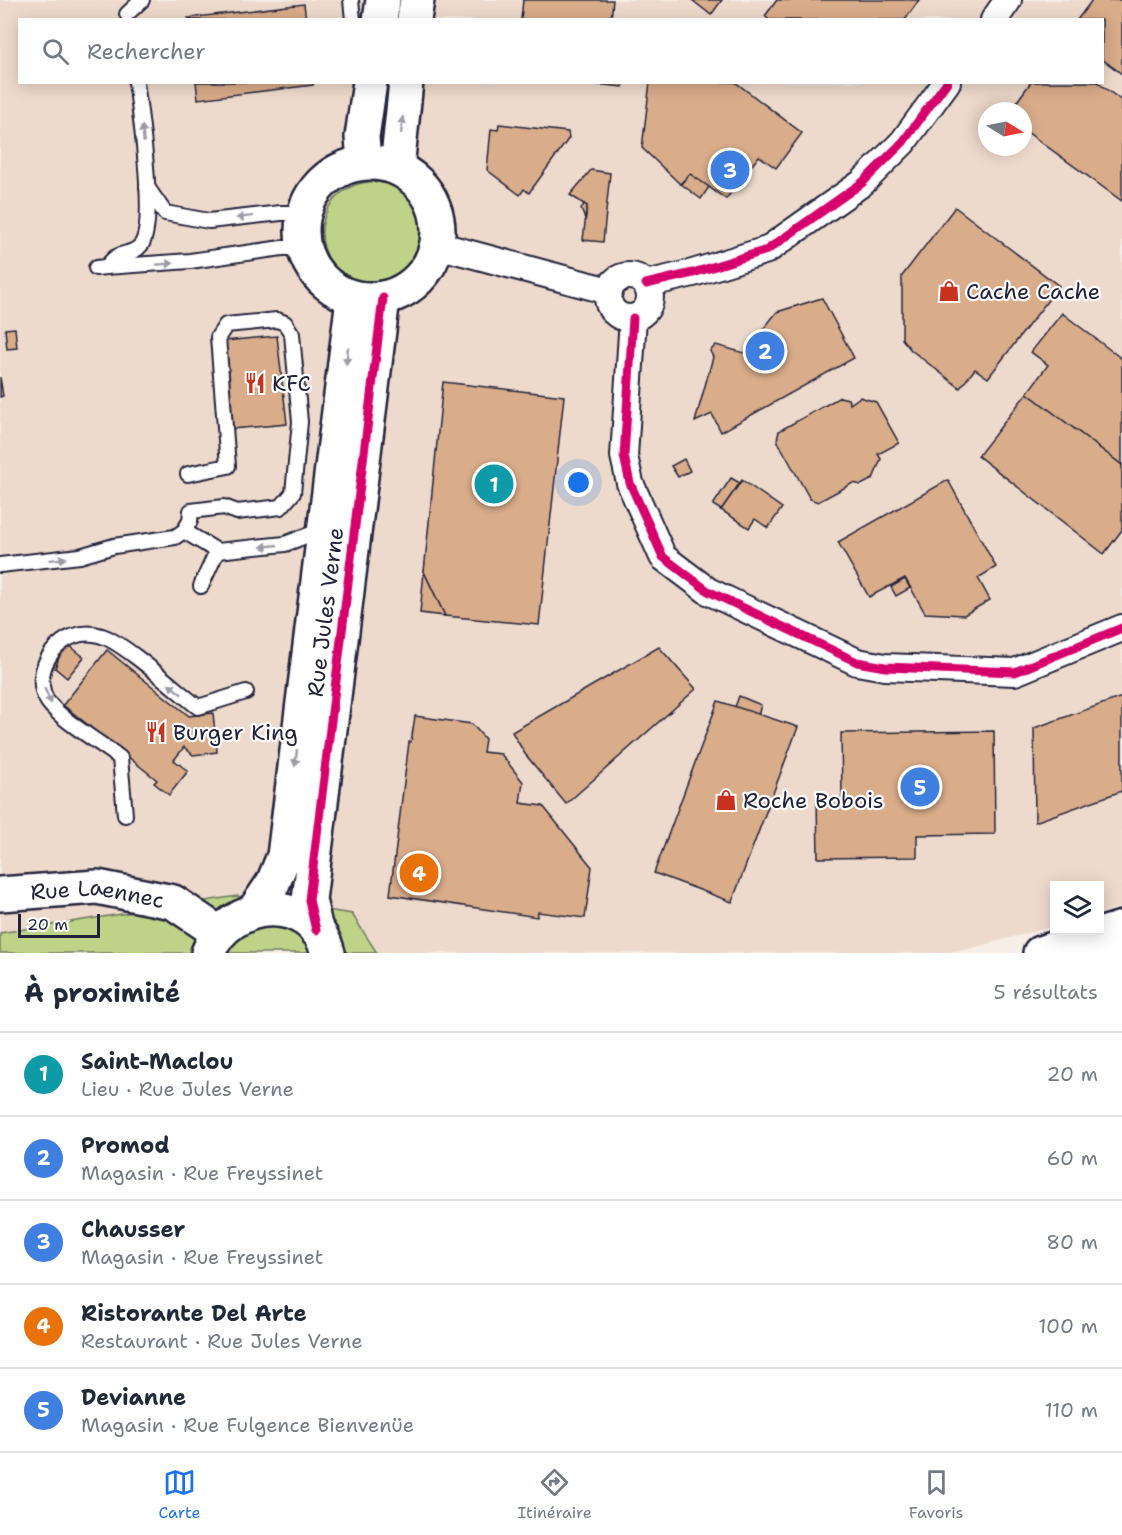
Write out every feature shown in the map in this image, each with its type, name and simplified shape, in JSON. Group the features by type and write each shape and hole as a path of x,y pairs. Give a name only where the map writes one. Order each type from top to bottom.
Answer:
{"main road":[{"path":"380,18 383,0"},
{"path":"414,18 417,0"},
{"path":"363,162 362,138 370,84"},
{"path":"397,168 406,84"},
{"path":"363,162 397,168 420,184 435,208 438,226 437,245 430,264 418,280 402,292 368,298 336,291 321,280 310,265 303,248 301,231 304,213 312,194 326,178 343,167 363,162"},
{"name":"Rue Jules Verne","path":"254,911 273,883 284,856 324,529 368,298"},
{"name":"Rue Jules Verne","path":"322,942 309,900 368,298"},
{"name":"Rue Laennec","path":"0,894 97,887 173,902 214,943"},
{"path":"214,943 235,919 254,911 271,909 288,912 303,920 322,942"},
{"path":"1040,953 1122,928"},
{"path":"1072,953 1122,944"}],"street":[{"path":"995,18 1008,0"},
{"path":"646,284 693,273 767,249 862,183 903,142 946,84"},
{"path":"437,245 609,291"},
{"path":"635,276 646,284 651,298 645,311 633,318 621,317 612,309 609,291 616,280 635,276"},
{"path":"633,318 624,456 630,483 663,557 708,591 858,662 885,667 1015,672 1122,628"}],"lane":[{"path":"127,11 142,0"},
{"path":"351,0 353,18"},
{"path":"136,84 147,185 147,221 143,243 134,252 116,257 101,267 190,261 282,248 303,248"},
{"path":"147,185 165,213 209,221 304,213"},
{"path":"0,565 80,556 114,546 175,537 184,531 190,521 191,511 224,507 237,512 281,507 293,493 300,422 292,334 285,323 277,320 226,325 218,337 228,466 188,474"},
{"path":"184,531 217,551 285,544 324,529"},
{"path":"201,586 217,551"},
{"path":"125,815 120,758 59,713 45,695 43,677 46,667 52,653 64,638 76,634 104,636 198,707 246,692"}],"shaded area":[{"path":"0,0 1122,0 1122,907 1104,912 1104,881 1050,881 1050,927 969,949 941,953 377,953 352,914 117,915 0,933"}],"green space":[{"path":"373,182 393,186 409,197 420,213 424,233 420,253 409,269 393,280 373,284 353,280 337,269 326,253 322,233 326,213 337,197 353,186"},
{"path":"237,896 352,914 377,953 0,953 0,933"}],"building":[{"path":"523,0 613,0 611,18 521,18"},
{"path":"692,0 722,0 711,15"},
{"path":"777,0 919,0 906,18 767,18 765,16"},
{"path":"1092,0 1122,0 1122,74 1104,60 1104,18 1078,18"},
{"path":"304,4 306,18 188,18"},
{"path":"196,84 313,84 313,85 198,99"},
{"path":"594,84 624,84 623,87"},
{"path":"650,84 738,84 802,133 776,168 759,156 726,199 690,174 680,184 642,148"},
{"path":"1030,84 1100,84 1122,101 1122,201 1032,136 1032,102 1017,102"},
{"path":"499,124 568,132 569,138 529,193 524,189 520,195 487,170 491,129 498,130"},
{"path":"591,170 610,173 603,242 583,240 587,206 570,195"},
{"path":"690,174 709,187 701,199 681,184"},
{"path":"584,204 587,206 585,219 581,209"},
{"path":"955,207 1059,286 988,378 975,369 960,388 911,350 902,339 902,276"},
{"path":"822,298 854,358 721,432 712,414 695,422 713,357 710,351 716,345 744,353 777,312"},
{"path":"1062,313 1122,359 1122,465 1027,393 1048,365 1031,352"},
{"path":"15,328 17,348 7,349 5,329"},
{"name":"KFC","path":"277,336 287,424 232,429 224,341"},
{"path":"0,377 3,396 0,397"},
{"path":"443,382 564,396 539,625 445,616 424,572"},
{"path":"1027,393 1122,465 1122,530 1104,554 978,456"},
{"path":"840,397 848,399 850,404 860,397 876,402 899,443 878,454 881,459 873,479 861,485 853,483 818,502 810,499 777,440 779,431"},
{"path":"684,459 690,471 678,477 671,466"},
{"path":"731,478 740,483 721,510 713,505"},
{"path":"742,480 782,508 768,528 755,519 749,528 721,510"},
{"path":"948,480 996,567 978,578 990,600 964,615 925,613 905,578 869,597 838,542"},
{"path":"424,572 445,616 420,613"},
{"path":"905,579 910,588 896,596 891,587"},
{"path":"65,642 84,657 67,678 55,668"},
{"path":"659,647 696,689 566,804 525,754 512,732"},
{"name":"Burger King","path":"107,650 189,716 213,713 217,752 193,755 184,747 174,760 188,771 169,795 154,783 157,780 63,705"},
{"path":"739,696 761,705 758,716 735,707"},
{"path":"1122,697 1122,791 1035,822 1034,728"},
{"name":"Roche Bobois","path":"718,701 798,727 732,902 654,873"},
{"path":"415,716 472,724 485,739 483,752 501,754 523,782 520,803 543,806 592,867 585,918 538,912 537,917 390,895 409,742 411,742"},
{"path":"994,731 995,834 917,835 917,857 818,858 817,799 842,798 841,733"}],"cycle path":[{"path":"646,284 693,273 767,250 862,183 903,142 946,84"},
{"path":"316,930 309,900 383,298"},
{"path":"633,318 624,456 630,483 663,557 708,591 857,662 885,667 1015,672 1122,628"}],"place":[{"name":"Chausser","path":"730,170"},
{"name":"Cache Cache","path":"949,291"},
{"name":"Promod","path":"765,351"},
{"name":"KFC","path":"255,383"},
{"name":"Saint-Maclou","path":"494,484"},
{"name":"Burger King","path":"156,732"},
{"name":"Devianne","path":"920,787"},
{"name":"Roche Bobois","path":"726,800"},
{"name":"Ristorante Del Arte","path":"419,873"}]}
